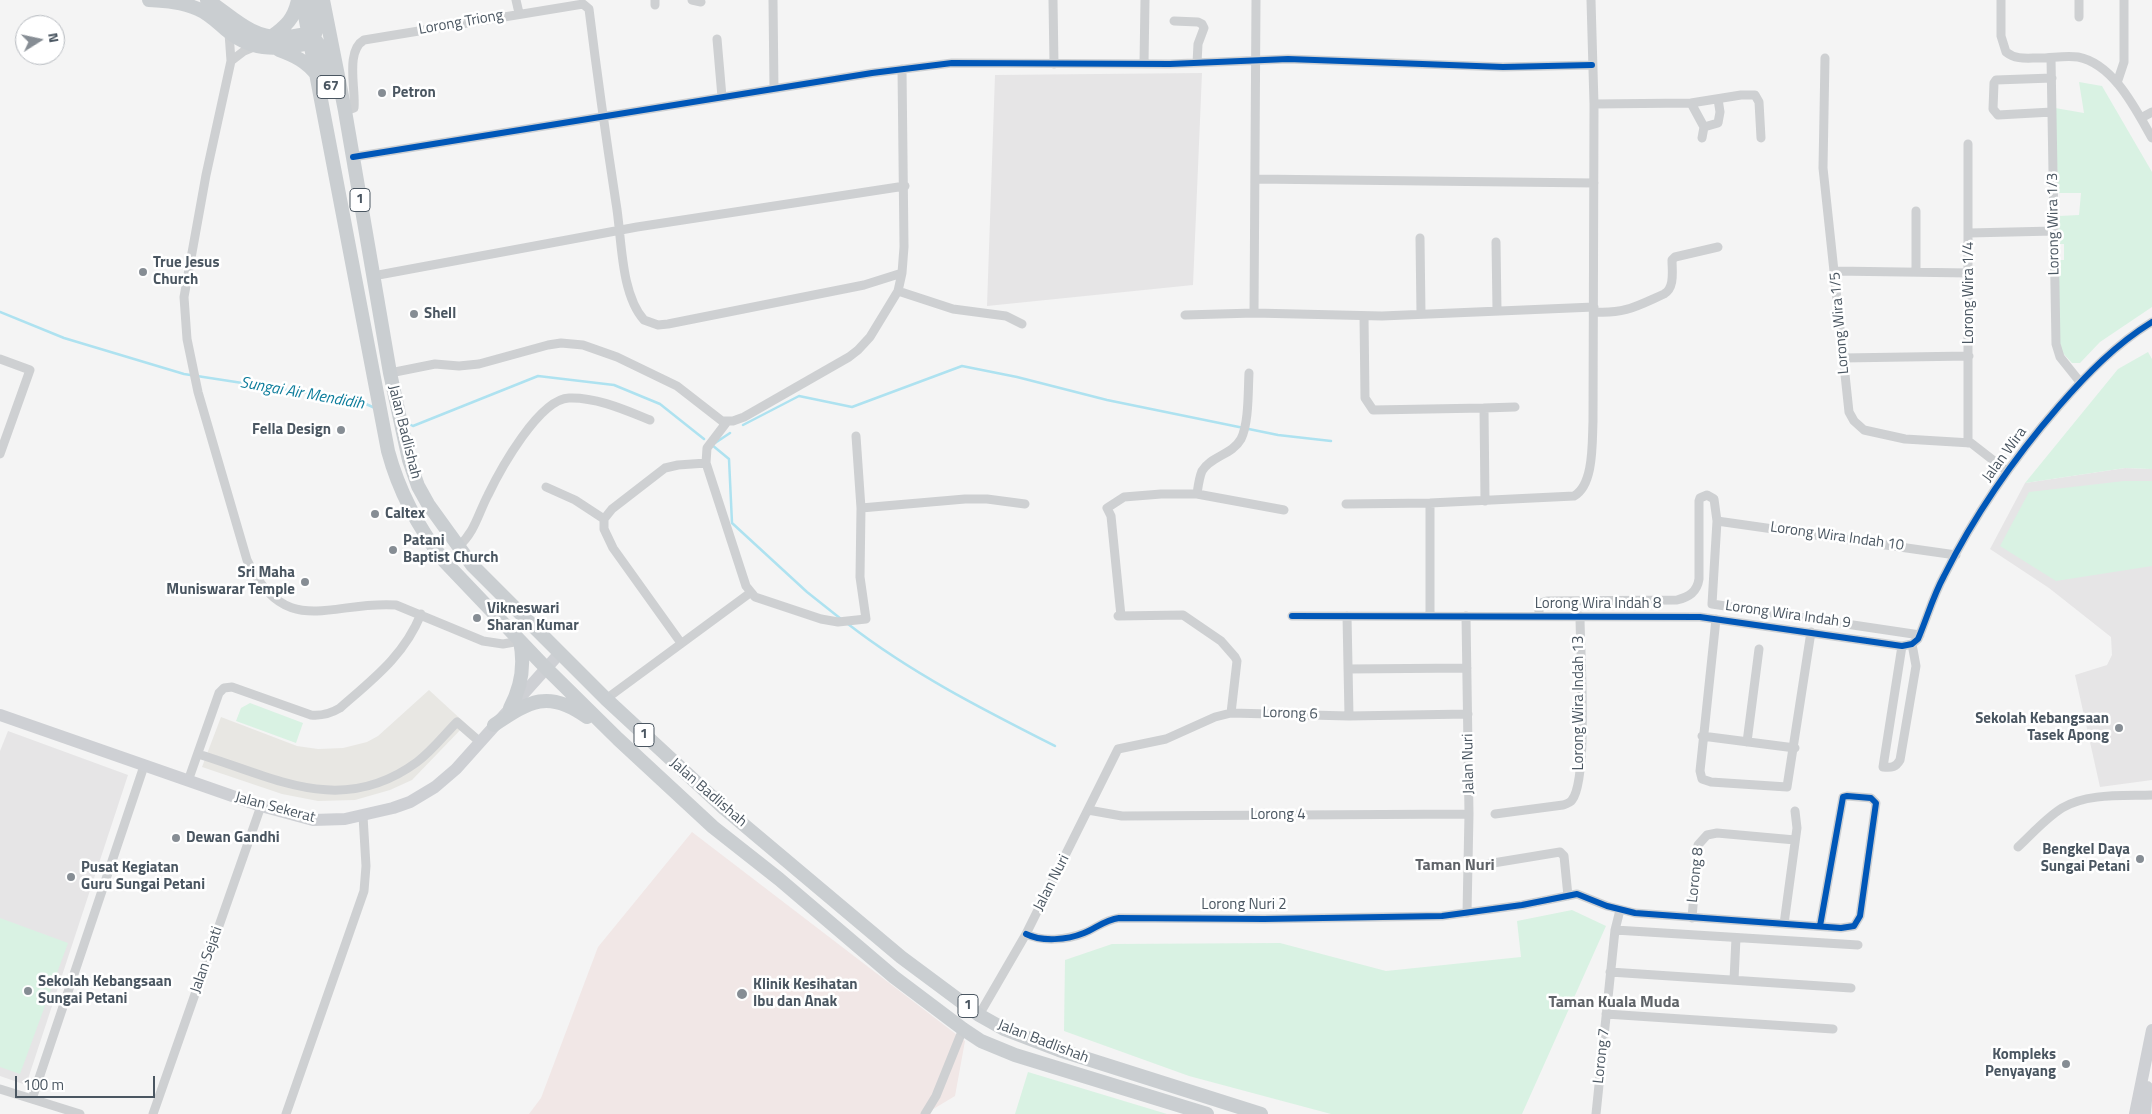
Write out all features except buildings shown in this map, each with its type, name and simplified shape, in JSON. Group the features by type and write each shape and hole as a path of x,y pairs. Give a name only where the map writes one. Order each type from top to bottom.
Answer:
{"main road":[{"path":"149,0 175,2 200,9 229,33 257,46 311,38 318,21 314,0"},
{"path":"207,0 249,30 298,57 310,66 318,77"},
{"path":"274,43 293,18 298,0"},
{"name":"Jalan Badlishah","path":"302,0 311,38 381,420 397,480 410,510 432,545 460,580 618,739 713,827 786,885 894,977 963,1030 1015,1055 1207,1114"},
{"name":"Jalan Badlishah","path":"323,0 345,112 400,428 408,460 418,486 441,525 458,548 484,577 606,700 727,811 901,957 979,1015 1004,1029 1059,1050 1261,1114"},
{"name":"67","path":"311,38 325,57 338,119 349,136"},
{"path":"510,708 521,680 523,660 520,641"},
{"path":"494,725 516,710 529,704 548,700 562,702 575,708 618,739"}],"street":[{"path":"516,0 519,13"},
{"path":"774,0 774,89"},
{"path":"1053,0 1054,64"},
{"path":"1144,64 1145,0"},
{"path":"1254,313 1256,0"},
{"path":"1346,504 1430,503 1574,496 1584,488 1590,465 1593,432 1594,104 1591,0"},
{"path":"2001,0 2000,36 2002,45 2011,56 2017,58 2071,57 2092,62 2117,84 2133,104 2152,138"},
{"path":"2078,0 2079,17"},
{"path":"2117,84 2124,62 2124,0"},
{"name":"Lorong Triong","path":"345,112 354,108 353,74 355,51 360,42 364,40 589,3 627,281 634,306 644,320 658,324 864,285 902,273"},
{"path":"1174,21 1198,22 1202,24 1204,28 1198,44 1197,63"},
{"path":"229,33 231,61 212,141 185,283 186,326 198,392 247,560 258,579 268,590 279,600 298,610 312,612 396,604 483,641 503,644 520,641"},
{"path":"717,39 722,97"},
{"path":"231,61 244,51 257,46"},
{"name":"Lorong Wira 1/5","path":"1825,58 1823,168 1850,412 1854,421 1864,430 1905,439 1968,442"},
{"name":"Lorong Wira 1/3","path":"2051,58 2057,351 2080,382"},
{"path":"353,157 722,97 952,63 1144,64 1255,60 1324,60 1503,67 1592,65"},
{"path":"856,436 861,508 860,577 866,619 838,622 821,620 750,594 739,569 706,463 707,448 726,423 744,417 849,357 870,337 898,291 902,273 904,186 902,69"},
{"path":"2052,78 1996,80 1993,109 1998,115 2052,112"},
{"path":"1594,104 1692,104 1750,94 1757,97 1761,138"},
{"path":"1704,127 1718,123 1720,112 1718,99"},
{"path":"1692,104 1704,127 1702,138"},
{"path":"2141,118 2152,112"},
{"name":"Lorong Wira 1/4","path":"1968,144 1968,442"},
{"path":"1255,179 1594,183"},
{"path":"373,276 620,232 904,186"},
{"path":"1916,211 1916,271"},
{"path":"1969,233 2054,231"},
{"path":"1420,238 1421,314"},
{"path":"1496,242 1497,310"},
{"path":"1185,315 1254,313 1364,316 1497,310 1594,310 1616,313 1628,311 1669,292 1671,287 1672,260 1675,257 1718,247"},
{"path":"1835,271 1969,273"},
{"path":"898,291 952,309 1006,316 1022,324"},
{"path":"1364,316 1365,398 1373,410 1515,407"},
{"name":"Jalan Wira","path":"1920,635 1941,582 2022,449 2080,382 2117,346 2151,325"},
{"path":"390,373 435,364 459,366 479,364 548,344 583,344 617,357 677,386 718,420 726,423"},
{"path":"1843,358 1969,356"},
{"path":"0,359 30,370 0,454"},
{"path":"1197,494 1203,470 1236,445 1243,432 1249,373"},
{"path":"458,548 475,528 487,496 511,452 546,409 557,401 568,398 601,403 650,420"},
{"path":"1484,408 1485,501"},
{"path":"1968,442 2007,471"},
{"path":"681,643 613,548 604,529 604,519 612,509 666,468 678,464 706,463"},
{"path":"546,487 575,500 604,519"},
{"path":"1231,714 1236,661 1235,656 1221,641 1183,615 1119,616 1111,516 1107,508 1124,497 1197,494 1284,510"},
{"name":"Lorong Wira Indah 9","path":"1539,616 1538,607 1541,603 1547,601 1677,600 1691,595 1698,585 1699,579 1698,505 1700,498 1707,495 1714,499 1717,521 1712,604 1920,635"},
{"path":"861,508 965,499 987,499 1025,504"},
{"path":"1430,503 1430,616"},
{"name":"Lorong Wira Indah 10","path":"1717,521 1956,555"},
{"path":"606,700 750,594"},
{"path":"1712,604 1713,619 1700,776 1711,782 1788,788 1811,632"},
{"path":"188,781 219,693 224,688 232,687 310,715 324,715 333,712 340,708 401,652 421,614"},
{"name":"Lorong Wira Indah 8","path":"1292,616 1580,616 1713,619 1907,645"},
{"path":"1347,616 1348,716"},
{"name":"Jalan Nuri","path":"1466,616 1469,814 1467,913"},
{"name":"Lorong Wira Indah 13","path":"1495,814 1563,805 1569,803 1576,794 1581,771 1582,744 1580,616"},
{"path":"1907,645 1916,666 1900,760 1892,768 1883,767 1907,645 1920,635"},
{"path":"1747,742 1759,649"},
{"name":"Jalan Sekerat","path":"0,715 261,806 313,820 333,820 363,816 393,808 423,795 456,769 559,654"},
{"path":"1348,669 1467,668"},
{"name":"Lorong 6","path":"1118,749 1166,739 1215,717 1231,714 1348,716 1468,714"},
{"path":"198,754 293,786 329,791 366,786 402,772 433,748 457,722 480,742"},
{"path":"1702,736 1795,748"},
{"name":"Jalan Nuri","path":"979,1015 1026,934 1118,749"},
{"path":"32,1099 144,766"},
{"path":"2018,847 2054,814 2070,804 2110,796 2152,795"},
{"name":"Lorong Nuri 2","path":"1026,934 1048,939 1073,937 1108,920 1126,917 1264,919 1402,917 1467,913 1583,895 1620,910 1692,918 1784,924 1820,926 1848,927 1858,922 1876,803 1871,798 1843,797 1820,926"},
{"name":"Jalan Sejati","path":"153,1114 261,806"},
{"name":"Lorong 4","path":"1088,810 1122,816 1469,814"},
{"path":"1784,924 1797,828 1795,811"},
{"path":"286,1114 364,891 366,866 363,816"},
{"name":"Lorong 8","path":"1692,918 1698,845 1704,837 1717,833 1795,840"},
{"path":"1469,867 1560,852 1564,856 1568,896"},
{"name":"Lorong 7","path":"1596,1114 1610,972 1615,930 1620,910"},
{"path":"1615,930 1858,944"},
{"path":"1734,980 1736,938"},
{"path":"1610,972 1851,988"},
{"path":"1606,1014 1833,1028"},
{"path":"925,1114 936,1096 963,1030"},
{"path":"2135,1114 2152,1030"},
{"path":"2145,1065 2145,1114"},
{"path":"0,1089 80,1114"}],"shaded area":[{"path":"1202,73 1193,285 987,306 995,75"},
{"path":"2125,468 2152,469 2152,780 2100,787 2075,675 2107,665 2112,655 2111,637 2049,588 1990,549 2025,483"},
{"path":"429,690 466,724 412,780 390,790 355,800 318,801 282,794 202,767 221,717 297,746 318,749 343,748 367,742 378,736"},
{"name":"Sekolah Kebangsaan Sungai Petani","path":"8,731 128,775 26,1085 0,1076 0,751"},
{"name":"Klinik Kesihatan Ibu dan Anak","path":"692,832 965,1041 955,1096 925,1114 529,1114 541,1098 598,947"}],"green space":[{"path":"2079,82 2102,86 2152,172 2152,307 2100,342 2080,363 2072,363 2060,350 2058,260 2064,260 2064,244 2058,244 2059,216 2079,215 2081,193 2058,193 2055,108 2084,113"},
{"path":"2148,352 2152,359 2152,469 2125,468 2025,483 2118,369"},
{"path":"2124,481 2152,481 2152,566 2056,581 2000,546 2029,492"},
{"path":"250,703 303,723 296,743 236,721 241,708"},
{"path":"1572,910 1606,926 1522,1114 1331,1114 1189,1076 1064,1031 1065,960 1112,944 1280,943 1386,971 1521,957 1517,921"},
{"path":"0,918 68,943 20,1074 0,1067"},
{"path":"1028,1072 1167,1114 1015,1114"}],"waterway":[{"name":"Sungai Air Mendidih","path":"0,312 64,338 184,374 359,401 375,408"},
{"path":"743,425 799,396 852,407 962,366 1017,377 1107,400 1278,435 1331,441"},
{"name":"Sungai Air Mendidih","path":"407,423 413,426 538,376 614,385 660,404 704,439"},
{"path":"715,443 730,433"},
{"path":"712,445 729,459 732,523 807,592 841,619"},
{"path":"848,624 922,675 1055,746"}],"cycle path":[{"path":"353,157 872,73 952,63 1170,64 1288,59 1503,67 1592,65"},
{"path":"1292,616 1700,617 1902,646 1912,644 1918,639 1937,591 1956,553 1982,509 2011,466 2059,406 2091,371 2126,340 2152,322"},
{"path":"1026,934 1032,937 1047,939 1070,937 1084,933 1109,920 1119,918 1264,919 1442,916 1522,905 1577,894 1607,906 1635,913 1841,928 1854,926 1860,916 1876,803 1871,798 1843,797 1820,926"}],"place":[{"name":"Petron","path":"382,93"},
{"name":"True Jesus Church","path":"143,272"},
{"name":"Shell","path":"414,314"},
{"name":"Fella Design","path":"341,430"},
{"name":"Caltex","path":"375,514"},
{"name":"Patani Baptist Church","path":"393,550"},
{"name":"Sri Maha Muniswarar Temple","path":"305,582"},
{"name":"Vikneswari Sharan Kumar","path":"477,618"},
{"name":"Sekolah Kebangsaan Tasek Apong","path":"2119,728"},
{"name":"Dewan Gandhi","path":"176,838"},
{"name":"Bengkel Daya Sungai Petani","path":"2140,859"},
{"name":"Pusat Kegiatan Guru Sungai Petani","path":"71,877"},
{"name":"Sekolah Kebangsaan Sungai Petani","path":"28,991"},
{"name":"Klinik Kesihatan Ibu dan Anak","path":"742,994"},
{"name":"Kompleks Penyayang","path":"2066,1064"}],"district":[{"name":"Taman Nuri","path":"1455,866"},
{"name":"Taman Kuala Muda","path":"1614,1003"}]}
